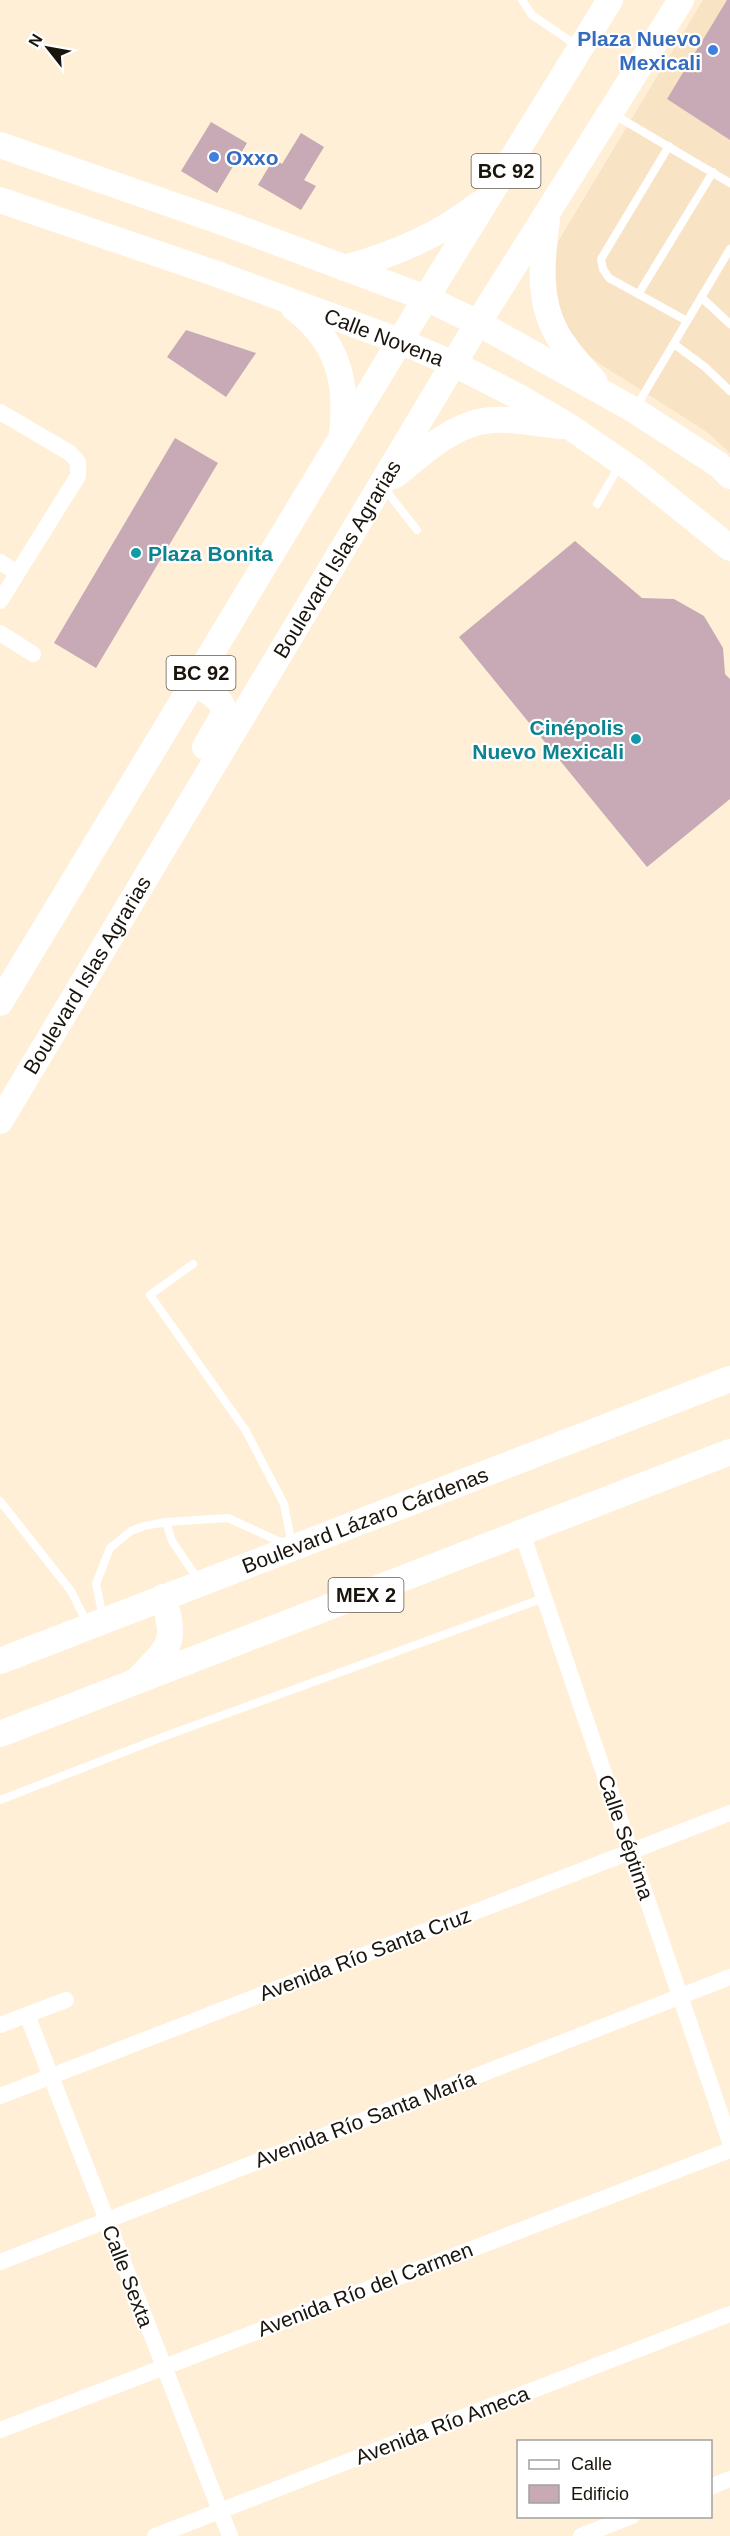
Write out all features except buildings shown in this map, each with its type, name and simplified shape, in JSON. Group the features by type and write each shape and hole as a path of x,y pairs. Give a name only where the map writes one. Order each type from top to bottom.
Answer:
{"main road":[{"name":"BC 92","path":"0,1003 402,342 426,298 610,0"},
{"name":"Boulevard Islas Agrarias","path":"0,1121 478,323 681,0"},
{"path":"0,145 426,298 478,323 634,410 719,465 730,476"},
{"path":"344,268 371,261 423,241 447,227 491,194"},
{"name":"Calle Novena","path":"0,200 279,297 402,342 454,364 519,397 570,427 621,462 729,545"},
{"path":"548,211 542,258 546,308 557,334 605,394"},
{"path":"279,297 312,323 326,339 335,358 345,398 342,440"},
{"path":"381,485 437,443 459,429 480,422 505,421 570,427"},
{"path":"180,820 187,778 220,720 223,709 219,698 195,684"},
{"name":"Boulevard Lázaro Cárdenas","path":"0,1661 730,1379"},
{"name":"MEX 2","path":"0,1734 730,1452"},
{"path":"135,1683 161,1654 171,1635 172,1624 163,1597"}],"street":[{"path":"0,412 70,453 78,462 78,476 0,601"},
{"path":"0,562 16,572"},
{"path":"0,633 33,654"},
{"name":"Calle Séptima","path":"522,1533 730,2142"},
{"name":"Avenida Río Santa Cruz","path":"0,2096 730,1813"},
{"name":"Avenida Río Santa María","path":"0,2262 730,1977"},
{"path":"0,2025 66,2000"},
{"name":"Calle Sexta","path":"27,2015 230,2536"},
{"name":"Avenida Río del Carmen","path":"0,2430 730,2150"},
{"name":"Avenida Río Ameca","path":"155,2536 730,2314"},
{"path":"712,2487 730,2479"},
{"path":"581,2536 629,2518"}],"lane":[{"path":"522,0 532,15 581,48"},
{"path":"610,112 730,183"},
{"path":"669,146 601,259 603,269 609,278 687,321"},
{"path":"639,293 712,172"},
{"path":"634,410 730,249"},
{"path":"701,297 730,324"},
{"path":"674,344 705,367 730,391"},
{"path":"597,504 621,462"},
{"path":"381,485 417,530"},
{"path":"193,1264 150,1295 246,1431 284,1504 292,1548"},
{"path":"0,1501 96,1623"},
{"path":"96,1623 96,1584 110,1548 131,1532 166,1522 228,1518 292,1548"},
{"path":"166,1522 172,1541 200,1583"},
{"path":"0,1800 168,1735 544,1598"}],"shaded area":[{"path":"703,0 730,0 730,453 707,432 597,362 572,342 556,317 549,278 556,245"}],"place":[{"name":"Plaza Nuevo Mexicali","path":"713,50"},
{"name":"Oxxo","path":"214,157"},
{"name":"Plaza Bonita","path":"136,553"},
{"name":"Cinépolis Nuevo Mexicali","path":"636,739"}]}
